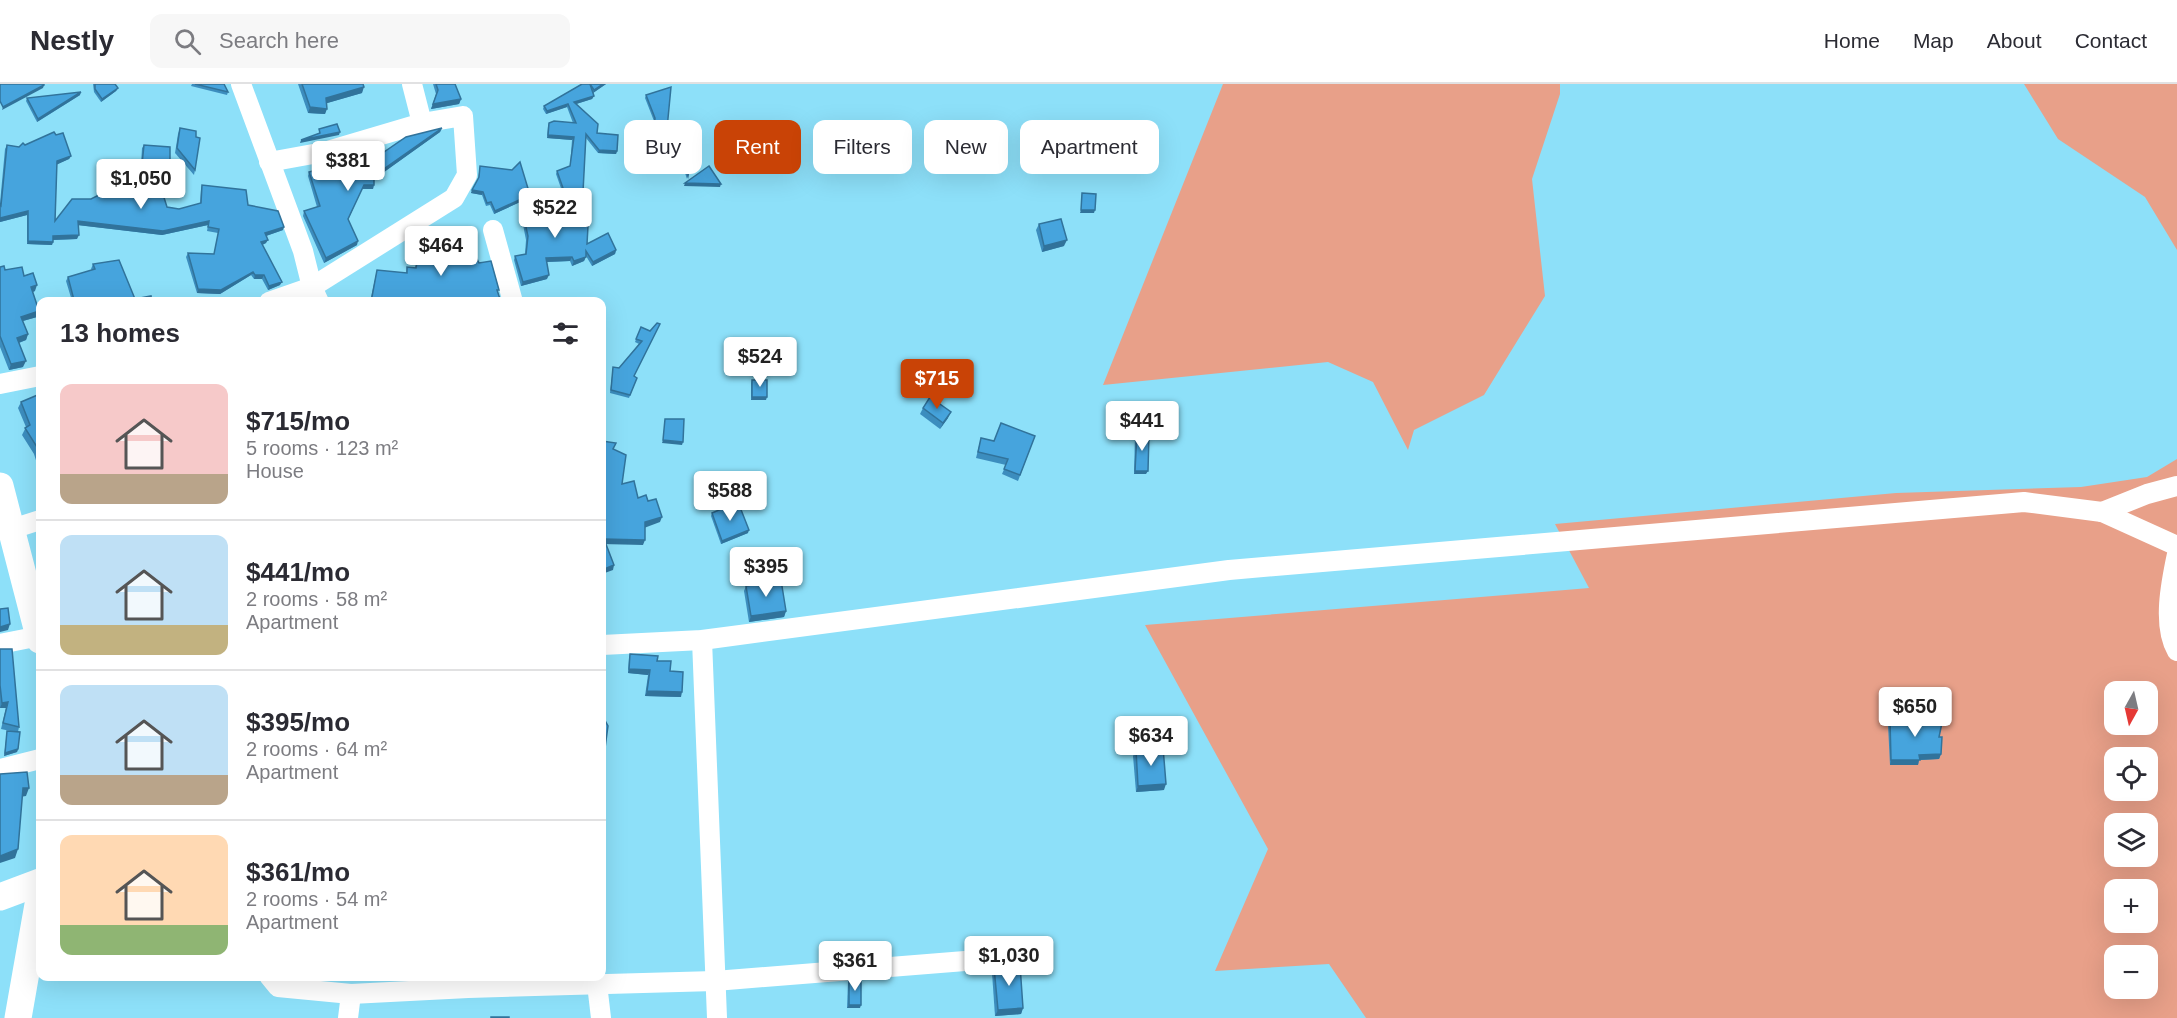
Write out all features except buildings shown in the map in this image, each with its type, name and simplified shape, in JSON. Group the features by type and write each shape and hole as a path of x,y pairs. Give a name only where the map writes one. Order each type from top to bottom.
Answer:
{"main road":[{"path":"0,486 7,524 36,624"},
{"path":"0,897 36,884"},
{"path":"18,1018 36,917"}],"street":[{"path":"241,84 303,251 315,294"},
{"path":"412,84 422,123"},
{"path":"269,162 324,152 422,123 463,116 467,175 454,198 315,294 298,297"},
{"path":"493,230 512,297"},
{"path":"0,384 36,377"},
{"path":"2102,512 2147,494 2177,486"},
{"path":"606,645 702,640 1229,570 2024,502 2102,512 2177,546"},
{"path":"7,524 36,520"},
{"path":"2177,554 2169,593 2172,642 2177,651"},
{"path":"0,644 36,639"},
{"path":"702,640 717,1018"},
{"path":"0,769 36,760"},
{"path":"273,981 278,987 351,994 715,981 964,961"},
{"path":"597,984 601,1018"},
{"path":"348,1018 351,994"}],"shaded area":[{"path":"1223,84 1560,84 1560,94 1532,179 1545,296 1484,395 1414,430 1408,450 1373,382 1328,362 1103,385"},
{"path":"2024,84 2177,84 2177,250 2145,197 2058,139"},
{"path":"2177,459 2177,1018 1366,1018 1329,964 1215,971 1268,849 1145,625 1589,588 1555,524 1896,493 2081,487 2147,477"}]}
